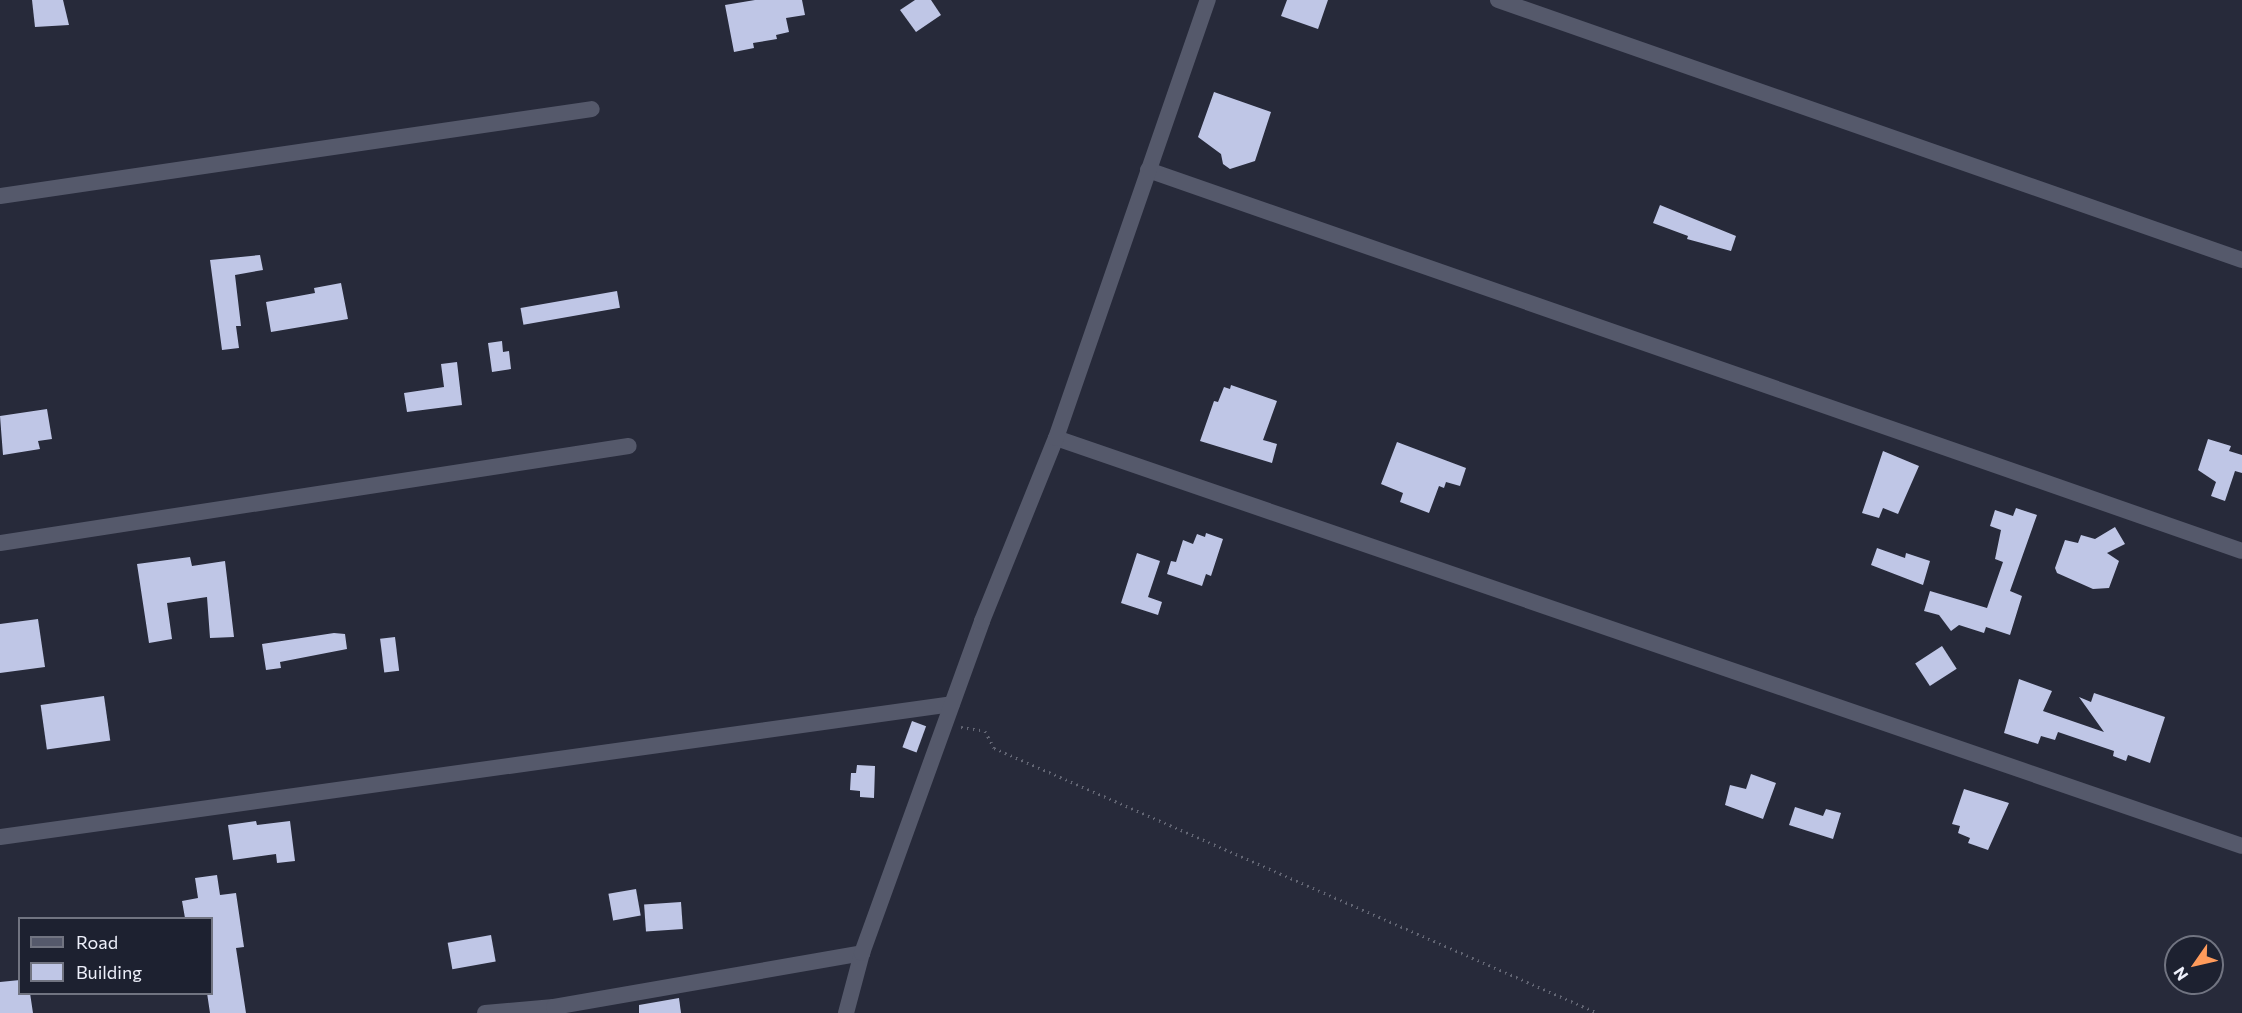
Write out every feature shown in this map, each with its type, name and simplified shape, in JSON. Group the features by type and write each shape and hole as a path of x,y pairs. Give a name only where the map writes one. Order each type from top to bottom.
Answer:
{"street":[{"path":"846,1013 862,953 944,724 1056,438 1208,0"},
{"path":"1498,0 2242,260"},
{"path":"0,196 592,109"},
{"path":"1148,170 2242,550"},
{"path":"1056,438 2242,846"},
{"path":"0,543 629,446"},
{"path":"0,837 952,704"},
{"path":"485,1013 554,1007 862,953"}],"path":[{"path":"944,724 985,731 994,748 1598,1013"}],"building":[{"path":"32,0 63,0 69,25 35,27"},
{"path":"755,0 802,0 805,15 786,18 789,32 776,35 777,39 753,43 754,48 734,52 725,5"},
{"path":"915,0 931,0 941,15 916,32 900,10"},
{"path":"1287,0 1328,0 1318,29 1281,16"},
{"path":"1214,92 1271,112 1255,161 1230,169 1223,164 1221,154 1198,137"},
{"path":"1660,205 1736,236 1731,251 1687,239 1688,236 1653,223"},
{"path":"260,255 263,270 235,275 241,326 236,326 239,348 222,350 210,260"},
{"path":"341,283 348,319 271,332 266,302 315,293 314,288"},
{"path":"617,291 620,308 523,325 520,308"},
{"path":"502,341 503,352 509,351 511,369 492,372 488,343"},
{"path":"457,362 462,405 407,412 404,393 444,387 441,364"},
{"path":"1231,385 1277,401 1263,440 1277,444 1272,463 1200,441 1214,401 1218,402 1224,387 1230,389"},
{"path":"47,409 52,439 38,441 40,449 3,455 0,416"},
{"path":"2208,439 2231,446 2229,451 2242,455 2242,473 2235,471 2225,501 2211,496 2216,482 2198,470"},
{"path":"1397,442 1466,468 1460,486 1446,482 1444,488 1439,486 1429,513 1400,502 1403,493 1381,484"},
{"path":"1883,451 1919,466 1898,514 1883,508 1879,518 1862,513"},
{"path":"2016,508 2037,515 2010,591 2022,596 2010,635 1986,627 1984,633 1959,625 1951,631 1939,615 1924,611 1930,591 1987,608 2003,562 1995,559 2001,530 1990,526 1995,510 2013,516"},
{"path":"2115,527 2125,544 2107,553 2119,561 2109,588 2093,589 2057,573 2055,568 2065,540 2078,543 2081,535 2095,539"},
{"path":"1206,533 1223,539 1211,576 1206,574 1202,586 1167,574 1171,561 1176,562 1183,540 1193,544 1197,534 1205,537"},
{"path":"1877,548 1905,558 1906,553 1930,561 1923,585 1871,565"},
{"path":"1137,553 1160,561 1148,597 1162,602 1158,615 1121,603"},
{"path":"190,557 192,566 225,561 234,637 210,638 207,597 167,603 172,639 149,643 137,564"},
{"path":"38,619 45,667 0,673 0,624"},
{"path":"334,633 345,634 347,649 280,662 281,668 266,670 262,644"},
{"path":"395,637 399,671 384,673 380,639"},
{"path":"1942,646 1957,669 1930,686 1915,663"},
{"path":"2019,679 2052,691 2043,711 2104,732 2079,697 2091,702 2094,693 2165,717 2150,763 2128,755 2126,761 2113,756 2114,751 2058,732 2055,740 2041,736 2038,744 2004,733"},
{"path":"104,696 110,741 47,749 41,705"},
{"path":"912,721 926,726 917,752 902,747"},
{"path":"857,765 875,766 874,798 860,797 860,791 850,790 851,773 856,773"},
{"path":"1751,774 1776,783 1763,819 1725,805 1730,785 1746,789"},
{"path":"1964,789 2009,803 1988,850 1968,843 1970,838 1958,833 1960,826 1952,824"},
{"path":"1795,807 1823,816 1826,809 1841,813 1833,839 1789,825"},
{"path":"256,821 257,825 290,821 295,861 277,863 276,854 233,860 228,825"},
{"path":"217,875 220,895 236,893 244,947 236,948 246,1013 210,1013 207,995 213,995 213,917 185,917 182,901 198,898 195,878"},
{"path":"636,889 641,916 613,920 608,894"},
{"path":"681,902 683,929 646,932 644,905"},
{"path":"491,935 496,962 452,969 448,943"},
{"path":"18,980 18,995 30,995 33,1013 0,1013 0,982"},
{"path":"679,998 681,1013 639,1013 639,1005"}]}
